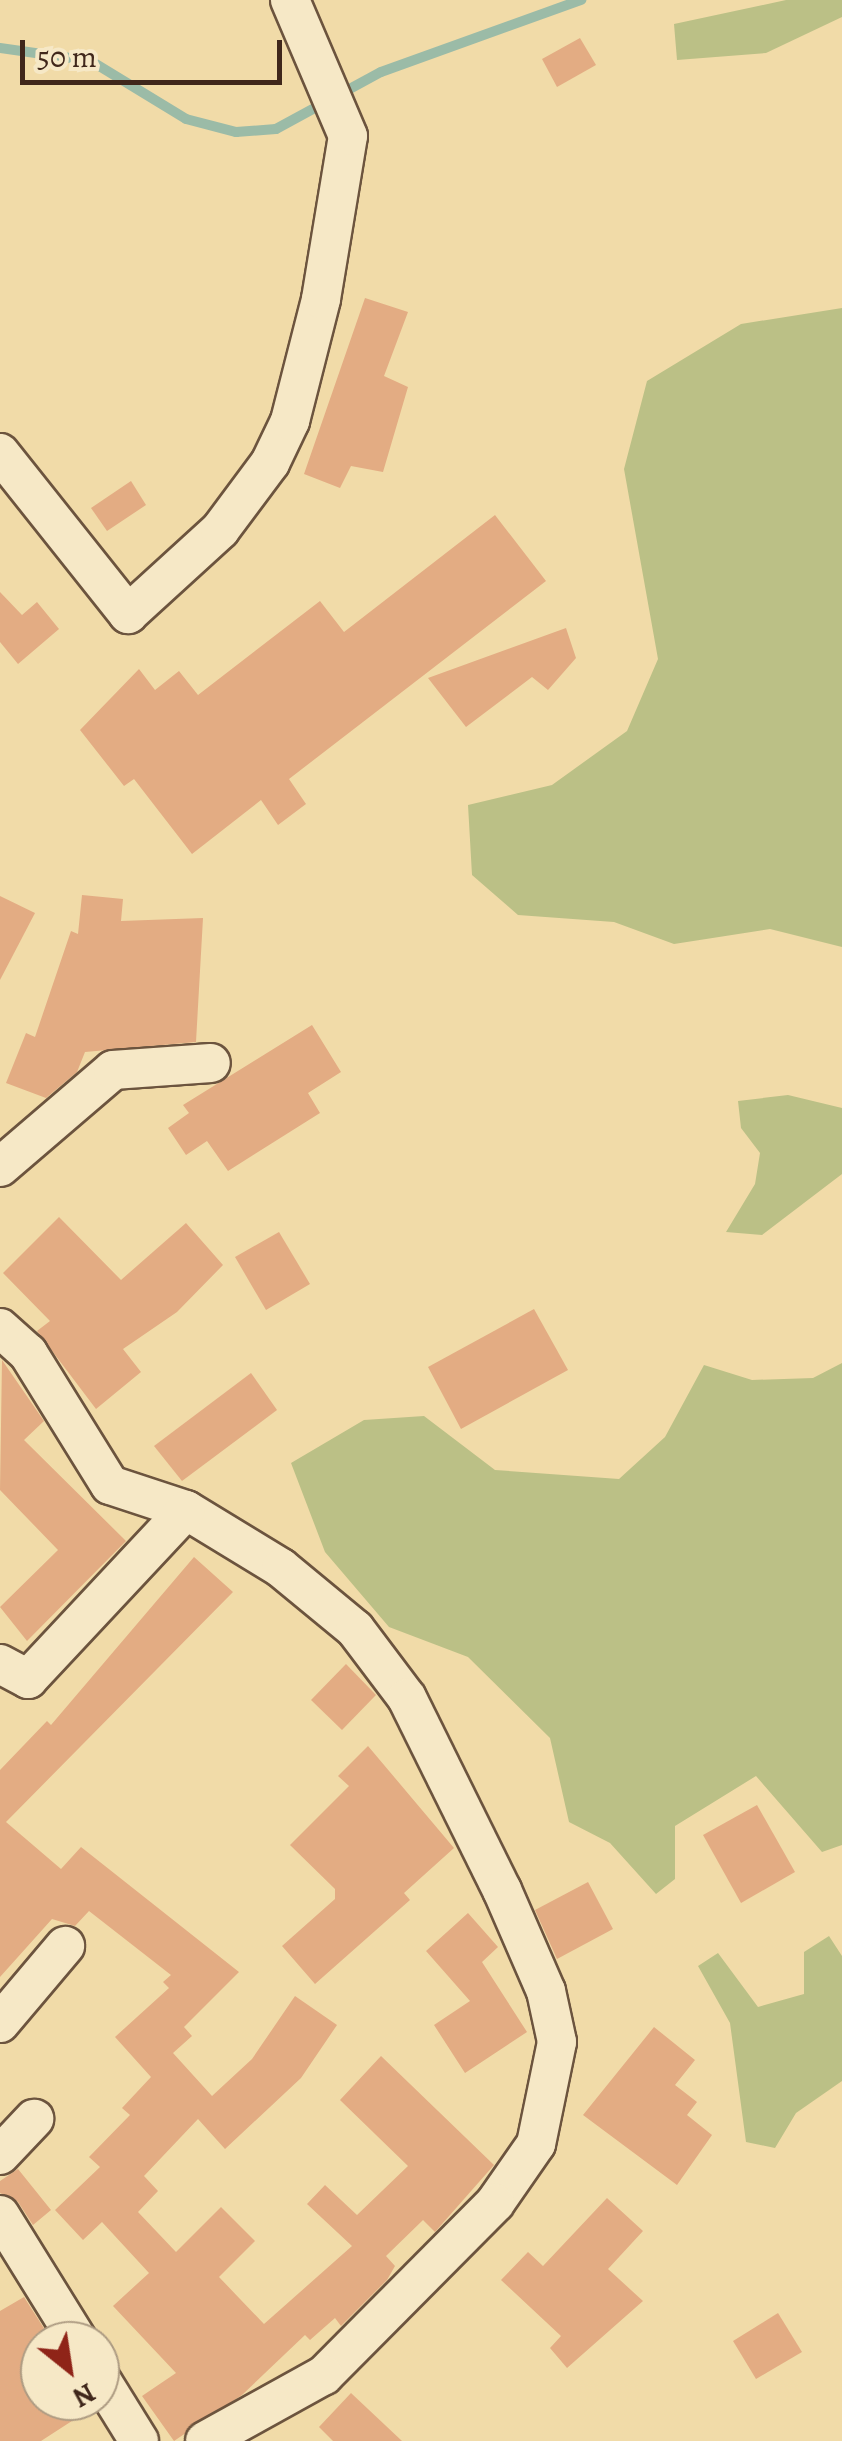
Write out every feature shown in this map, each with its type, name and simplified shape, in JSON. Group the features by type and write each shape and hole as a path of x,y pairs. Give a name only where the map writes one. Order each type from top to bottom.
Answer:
{"street":[{"path":"0,453 128,614 220,530 270,463 290,422 321,299 348,136 330,106 290,0"},
{"path":"0,1167 113,1070 210,1063"},
{"path":"0,1328 28,1353 110,1485 186,1510 280,1568 356,1629 407,1698 502,1890 546,1991 557,2042 536,2144 496,2202 336,2364 206,2441"},
{"path":"0,1664 28,1679 186,1510"},
{"path":"0,2024 65,1946"},
{"path":"0,2155 34,2119"},
{"path":"6,2239 64,2321"},
{"path":"120,2411 138,2441"}],"green space":[{"path":"786,0 842,0 842,17 766,53 677,60 674,24"},
{"path":"842,308 842,947 770,929 674,944 614,922 518,915 472,875 468,805 552,785 627,731 658,659 624,469 647,381 741,324"},
{"path":"788,1095 842,1108 842,1174 762,1235 726,1232 755,1184 760,1153 741,1128 738,1101"},
{"path":"842,1363 842,1845 822,1852 756,1776 675,1826 675,1879 656,1894 610,1843 569,1822 550,1738 468,1657 389,1627 325,1552 291,1463 364,1420 424,1416 495,1470 619,1479 665,1437 704,1365 752,1380 813,1378"},
{"path":"829,1936 842,1956 842,2081 796,2113 775,2148 746,2142 730,2023 698,1966 718,1953 758,2007 804,1994 804,1952"}],"building":[{"path":"580,38 596,65 557,87 542,59"},
{"path":"365,298 408,312 384,376 408,387 383,472 351,466 340,488 304,474"},
{"path":"131,481 146,505 107,531 91,508"},
{"path":"495,515 546,581 289,779 306,804 278,825 261,800 192,854 134,779 124,786 80,730 139,669 155,690 179,671 198,695 320,601 344,632"},
{"path":"0,592 22,615 37,602 59,629 18,664 0,642"},
{"path":"566,628 576,658 548,690 532,677 466,727 428,678"},
{"path":"82,895 123,899 121,921 203,918 196,1042 85,1052 77,1072 46,1098 6,1083 26,1033 35,1037 71,931 78,934"},
{"path":"0,896 35,913 0,980"},
{"path":"312,1025 341,1072 308,1093 320,1113 228,1171 207,1141 186,1155 168,1128 189,1113 183,1105"},
{"path":"59,1217 121,1280 186,1223 223,1265 177,1312 123,1349 141,1372 96,1409 37,1331 50,1321 3,1273"},
{"path":"279,1232 310,1284 266,1310 235,1257"},
{"path":"534,1309 568,1370 461,1429 428,1367"},
{"path":"2,1360 44,1421 24,1440 126,1541 27,1641 0,1607 58,1550 0,1490"},
{"path":"251,1373 277,1410 182,1481 154,1446"},
{"path":"194,1557 233,1592 6,1822 61,1869 81,1847 239,1972 184,2027 192,2036 173,2053 212,2096 252,2059 295,1996 337,2025 301,2078 225,2149 198,2119 144,2176 158,2191 138,2212 176,2252 221,2207 255,2241 219,2277 264,2324 352,2246 307,2204 325,2185 357,2215 408,2166 340,2100 381,2056 494,2165 435,2232 423,2220 386,2256 395,2266 387,2280 341,2326 335,2318 310,2340 305,2335 242,2395 174,2441 142,2396 176,2373 113,2306 149,2273 102,2222 83,2240 55,2210 100,2167 89,2157 130,2115 122,2108 151,2077 115,2037 169,1988 163,1982 171,1975 89,1911 75,1926 52,1919 0,1977 0,1770 47,1721 51,1725"},
{"path":"346,1664 376,1695 342,1730 311,1700"},
{"path":"368,1746 454,1848 404,1893 410,1900 315,1984 282,1946 335,1899 335,1889 290,1845 349,1786 338,1776"},
{"path":"757,1805 795,1872 741,1903 703,1835"},
{"path":"588,1882 613,1929 557,1959 535,1910"},
{"path":"468,1913 498,1947 482,1962 527,2032 465,2073 434,2025 470,2001 426,1951"},
{"path":"654,2027 695,2060 675,2085 697,2102 687,2115 712,2135 677,2185 583,2115"},
{"path":"18,2169 51,2210 33,2225 18,2202 0,2193 0,2181"},
{"path":"607,2198 643,2231 608,2269 643,2301 567,2368 550,2348 561,2336 501,2280 528,2252 543,2266"},
{"path":"24,2297 39,2321 20,2321 20,2421 72,2421 41,2441 0,2441 0,2311"},
{"path":"778,2313 802,2352 756,2379 733,2341"},
{"path":"351,2393 402,2441 333,2441 319,2427"}],"waterway":[{"path":"0,48 91,61 186,119 236,132 276,129 381,72 581,0"}]}
